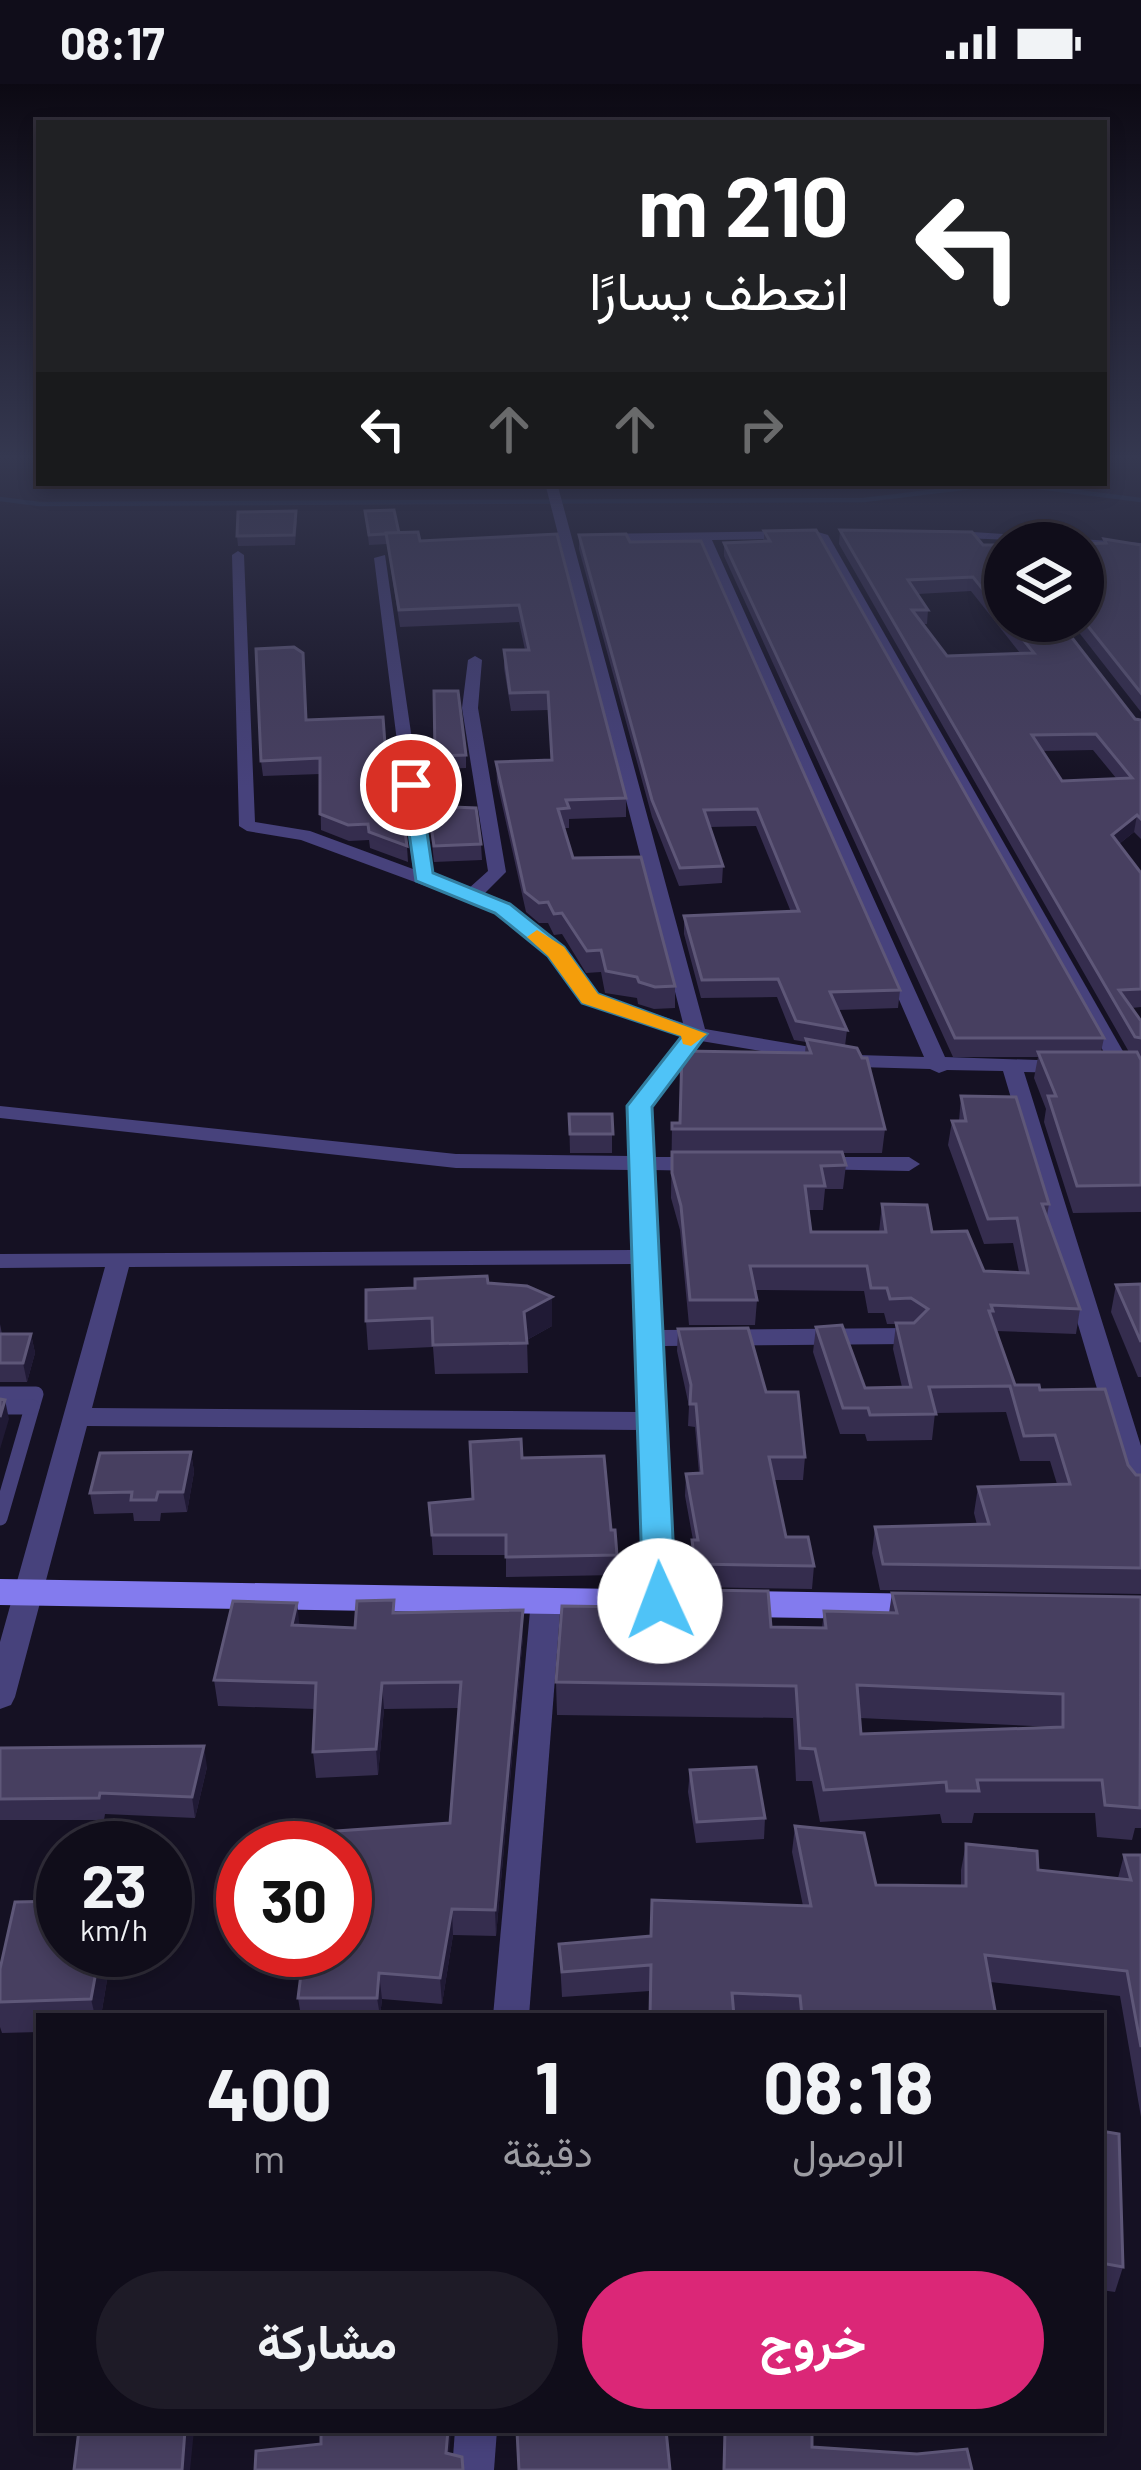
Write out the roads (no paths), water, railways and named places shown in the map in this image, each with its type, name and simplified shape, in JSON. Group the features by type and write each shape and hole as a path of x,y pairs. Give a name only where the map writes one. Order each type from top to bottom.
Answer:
{"street":[{"path":"238,565 247,826 304,835 502,908 556,952 590,999 696,1034 858,1061 939,1067 1131,1067 840,565"},
{"path":"381,565 423,876"},
{"path":"569,565 696,1034"},
{"path":"717,565 939,1067"},
{"path":"471,896 497,872 470,708 475,660"},
{"path":"660,1601 640,1106 696,1034"},
{"path":"1012,1068 1141,1490"},
{"path":"0,1112 456,1161 731,1164"},
{"path":"797,1164 909,1164"},
{"path":"0,1261 645,1257"},
{"path":"0,1697 15,1592 77,1417 119,1260"},
{"path":"649,1338 908,1336"},
{"path":"77,1417 652,1421"},
{"path":"15,1592 958,1608"},
{"path":"511,2013 546,1600"},
{"path":"473,2470 476,2433"}],"lane":[{"path":"0,1394 36,1394 0,1518"},
{"path":"0,1408 32,1407"}]}
